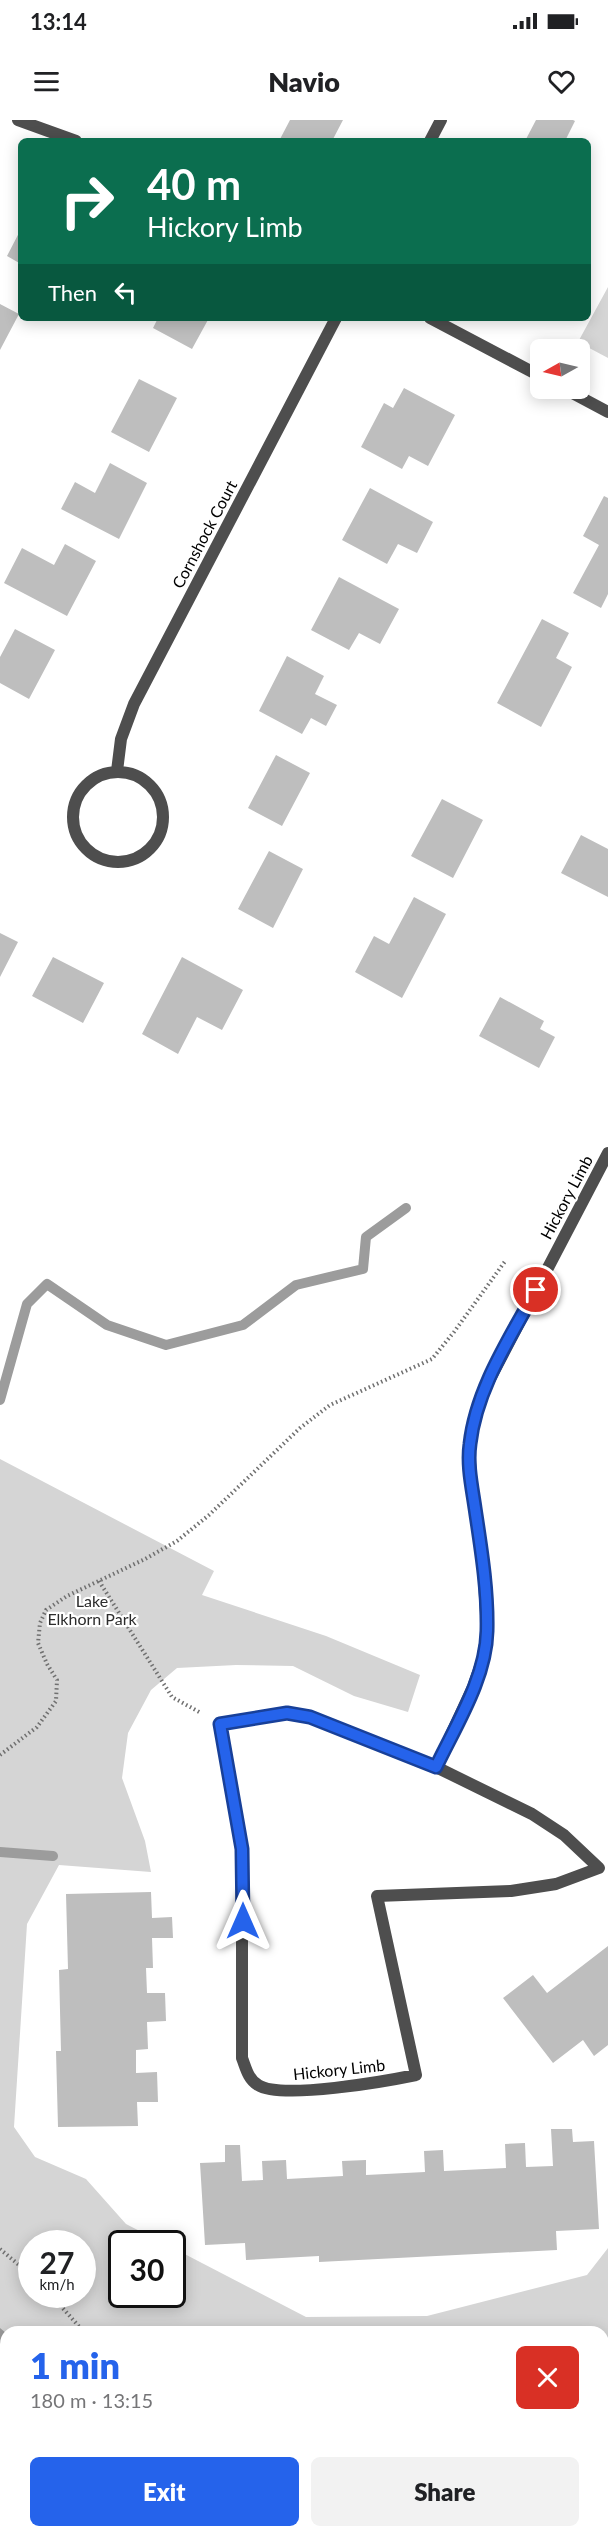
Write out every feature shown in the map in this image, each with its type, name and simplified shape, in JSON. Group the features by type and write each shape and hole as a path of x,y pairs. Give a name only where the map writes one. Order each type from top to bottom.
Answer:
{"street":[{"path":"18,120 68,138"},
{"path":"432,138 441,120"},
{"name":"Cornshock Court","path":"117,771 121,739 134,704 334,321"},
{"path":"436,321 530,371"},
{"path":"584,399 608,412"},
{"path":"117,771 136,775 146,781 155,791 162,809 162,829 155,843 144,854 130,861 114,862 100,858 88,850 79,838 74,825 74,810 78,796 89,782 100,775 117,771"},
{"name":"Hickory Limb","path":"436,1767 473,1687 482,1661 487,1633 484,1581 469,1446 481,1396 608,1153"},
{"name":"Hickory Limb","path":"287,1713 310,1717 436,1767 532,1814 564,1835 599,1868 556,1884 511,1891 377,1896 416,2075 378,2083 279,2091 260,2087 250,2079 242,2058 242,1849 220,1724 287,1713"}],"path":[{"path":"0,1755 37,1727 56,1701 57,1680 46,1665 38,1643 40,1623 46,1610 67,1596 177,1541 209,1515 300,1428 330,1405 432,1359 506,1260"},
{"path":"99,1581 172,1697 220,1724"},
{"path":"0,2249 18,2264"},
{"path":"63,2308 79,2326"}],"green space":[{"path":"608,287 608,358 590,348 590,339 580,339"},
{"name":"Lake Elkhorn Park","path":"0,1459 214,1571 202,1595 326,1636 420,1675 408,1712 354,1696 293,1666 236,1665 177,1668 151,1690 128,1733 122,1778 145,1841 151,1872 59,1865 27,1924 14,2127 35,2157 86,2179 126,2224 138,2230 108,2230 108,2308 186,2308 186,2255 306,2317 427,2316 587,2275 608,2248 608,2326 0,2326"}],"building":[{"path":"290,120 343,120 334,138 281,138"},
{"path":"536,120 575,121 566,138 527,138"},
{"path":"18,235 18,262 7,256"},
{"path":"0,304 18,313 18,316 0,350"},
{"path":"156,321 207,321 192,349 153,328"},
{"path":"139,379 177,398 149,452 111,432"},
{"path":"404,388 455,415 428,466 409,456 402,469 361,447 384,403 393,408"},
{"path":"110,463 147,483 119,539 61,509 75,482 95,493"},
{"path":"370,488 433,522 417,553 398,544 387,564 342,540"},
{"path":"604,496 608,498 608,594 601,608 573,593 599,545 583,536"},
{"path":"65,544 96,561 67,616 4,583 22,548 54,565"},
{"path":"339,577 399,609 380,644 359,633 349,650 311,630"},
{"path":"542,619 569,633 556,658 572,667 541,727 497,703"},
{"path":"15,629 55,650 29,699 0,683 0,657"},
{"path":"287,656 324,676 315,694 337,705 326,726 311,718 302,734 259,711"},
{"path":"276,755 310,773 282,826 248,808"},
{"path":"442,799 483,820 453,878 411,856"},
{"path":"581,835 608,849 608,897 561,873"},
{"path":"269,851 303,869 273,928 238,909"},
{"path":"414,897 446,914 402,998 355,972 374,936 389,944"},
{"path":"0,933 18,942 0,977"},
{"path":"53,957 104,983 83,1023 32,996"},
{"path":"182,957 243,990 222,1030 197,1017 178,1054 142,1034"},
{"path":"500,997 544,1021 540,1029 555,1037 539,1068 479,1036"},
{"path":"151,1892 152,1918 172,1917 173,1938 152,1938 153,1968 146,1968 147,1993 165,1993 166,2021 147,2022 148,2049 136,2050 136,2073 157,2072 158,2102 137,2102 138,2126 58,2127 56,2051 61,2051 59,1970 68,1969 66,1894"},
{"path":"608,1946 608,2045 594,2056 583,2040 553,2063 503,1998 533,1975 547,1993"},
{"path":"551,2129 572,2129 573,2142 594,2141 599,2229 556,2231 557,2250 319,2262 319,2256 246,2260 245,2243 205,2245 200,2163 225,2162 225,2145 240,2145 242,2181 263,2180 262,2161 286,2160 287,2179 343,2176 342,2161 366,2160 366,2175 425,2172 424,2151 443,2150 444,2171 506,2168 505,2144 525,2143 526,2167 553,2166"}],"waterway":[{"path":"0,1400 27,1304 47,1284 107,1325 166,1345 243,1325 296,1285 363,1269 366,1237 406,1208"},
{"path":"0,1852 53,1856"}],"route":[{"path":"243,1921 242,1849 220,1724 287,1713 310,1717 436,1767 455,1727 482,1661 487,1633 483,1562 469,1446 481,1396 536,1290"}]}
